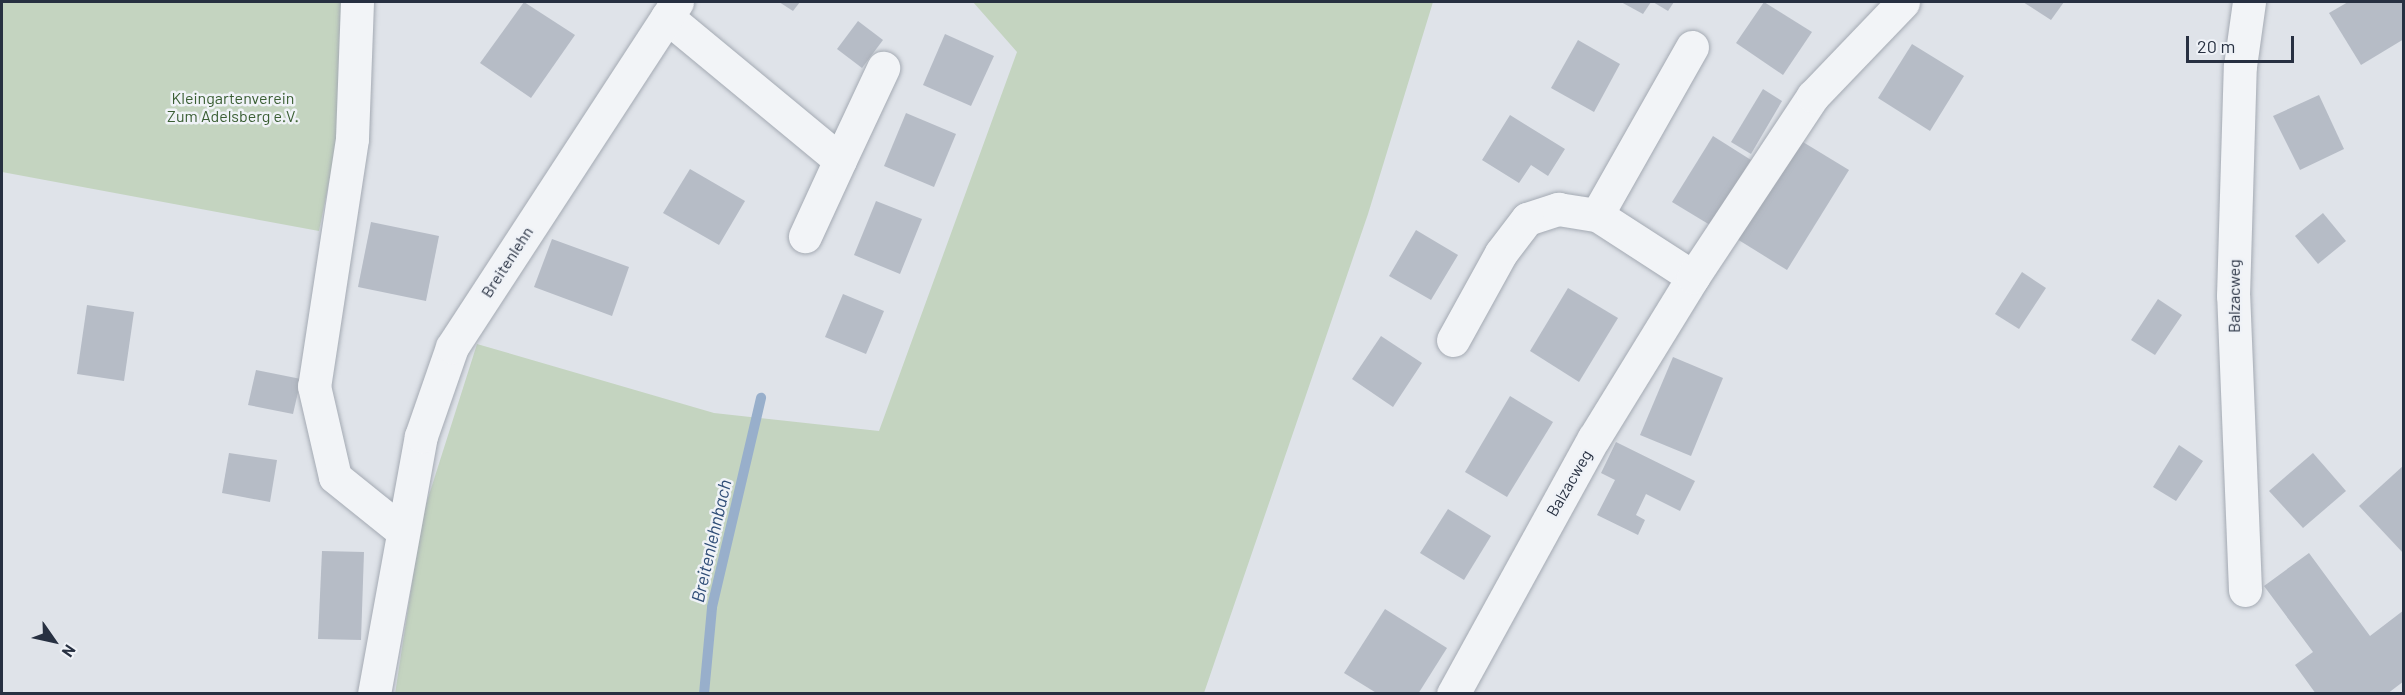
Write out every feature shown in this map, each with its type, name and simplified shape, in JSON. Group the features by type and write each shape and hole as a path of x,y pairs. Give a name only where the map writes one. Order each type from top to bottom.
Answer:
{"street":[{"path":"357,2 352,140 314,386 335,477 401,530"},
{"name":"Balzacweg","path":"1453,693 1594,438 1693,277 1813,96 1903,2"},
{"name":"Balzacweg","path":"2245,590 2233,296 2240,66 2249,2"},
{"name":"Breitenlehn","path":"374,693 401,530 421,436 452,347 672,9 840,160"},
{"path":"1597,215 1692,47"},
{"path":"805,236 883,68"},
{"path":"1453,340 1501,253 1527,219 1558,209 1597,215 1693,277"}],"green space":[{"name":"Kleingartenverein Zum Adelsberg e.V.","path":"2,2 366,2 319,231 2,172"},
{"path":"973,2 1433,2 1368,214 1204,693 395,694 422,517 477,344 714,413 879,431 1017,52"}],"building":[{"path":"524,2 575,35 531,98 480,63"},
{"path":"779,2 800,2 793,11"},
{"path":"1621,2 1651,2 1643,14"},
{"path":"1653,2 1674,2 1668,11"},
{"path":"1764,2 1812,32 1783,75 1736,43"},
{"path":"2023,2 2064,2 2051,20"},
{"path":"2348,2 2404,2 2404,39 2361,65 2329,13"},
{"path":"858,21 883,40 862,68 837,49"},
{"path":"945,34 994,56 971,106 923,85"},
{"path":"1578,40 1620,64 1594,112 1551,88"},
{"path":"1912,44 1964,76 1930,131 1878,98"},
{"path":"1763,89 1782,101 1751,154 1731,142"},
{"path":"2319,95 2344,149 2300,170 2273,116"},
{"path":"906,113 956,134 934,187 884,166"},
{"path":"1510,115 1565,149 1548,176 1531,165 1519,183 1482,160"},
{"path":"1713,136 1751,160 1710,225 1672,202"},
{"path":"1798,139 1849,170 1787,270 1737,239"},
{"path":"690,169 745,201 719,245 663,213"},
{"path":"876,201 922,219 900,274 854,255"},
{"path":"2323,213 2346,241 2318,264 2295,236"},
{"path":"371,222 439,236 426,301 358,287"},
{"path":"1416,230 1458,255 1431,300 1389,276"},
{"path":"552,239 629,267 612,316 534,287"},
{"path":"2022,272 2046,288 2019,329 1995,314"},
{"path":"1568,288 1618,318 1579,382 1530,351"},
{"path":"843,294 884,311 866,354 825,337"},
{"path":"2158,299 2182,315 2155,355 2131,340"},
{"path":"87,305 134,312 124,381 77,374"},
{"path":"1381,336 1422,363 1393,407 1352,379"},
{"path":"1673,357 1723,378 1691,456 1640,435"},
{"path":"256,370 301,379 293,414 248,405"},
{"path":"1510,396 1553,422 1507,497 1465,472"},
{"path":"1616,442 1695,481 1680,511 1646,494 1636,515 1645,520 1638,535 1597,515 1615,480 1601,473"},
{"path":"2179,445 2203,461 2176,501 2153,487"},
{"path":"229,453 277,460 270,502 222,493"},
{"path":"2313,453 2346,491 2303,528 2269,491"},
{"path":"2404,465 2404,554 2359,506"},
{"path":"1448,509 1491,536 1464,580 1420,553"},
{"path":"322,551 364,552 361,640 318,639"},
{"path":"2309,553 2370,636 2404,610 2404,681 2387,694 2316,694 2295,665 2313,652 2264,586"},
{"path":"1385,609 1447,648 1418,694 1378,694 1344,673"}],"waterway":[{"name":"Breitenlehnbach","path":"704,694 712,607 761,398"}]}
